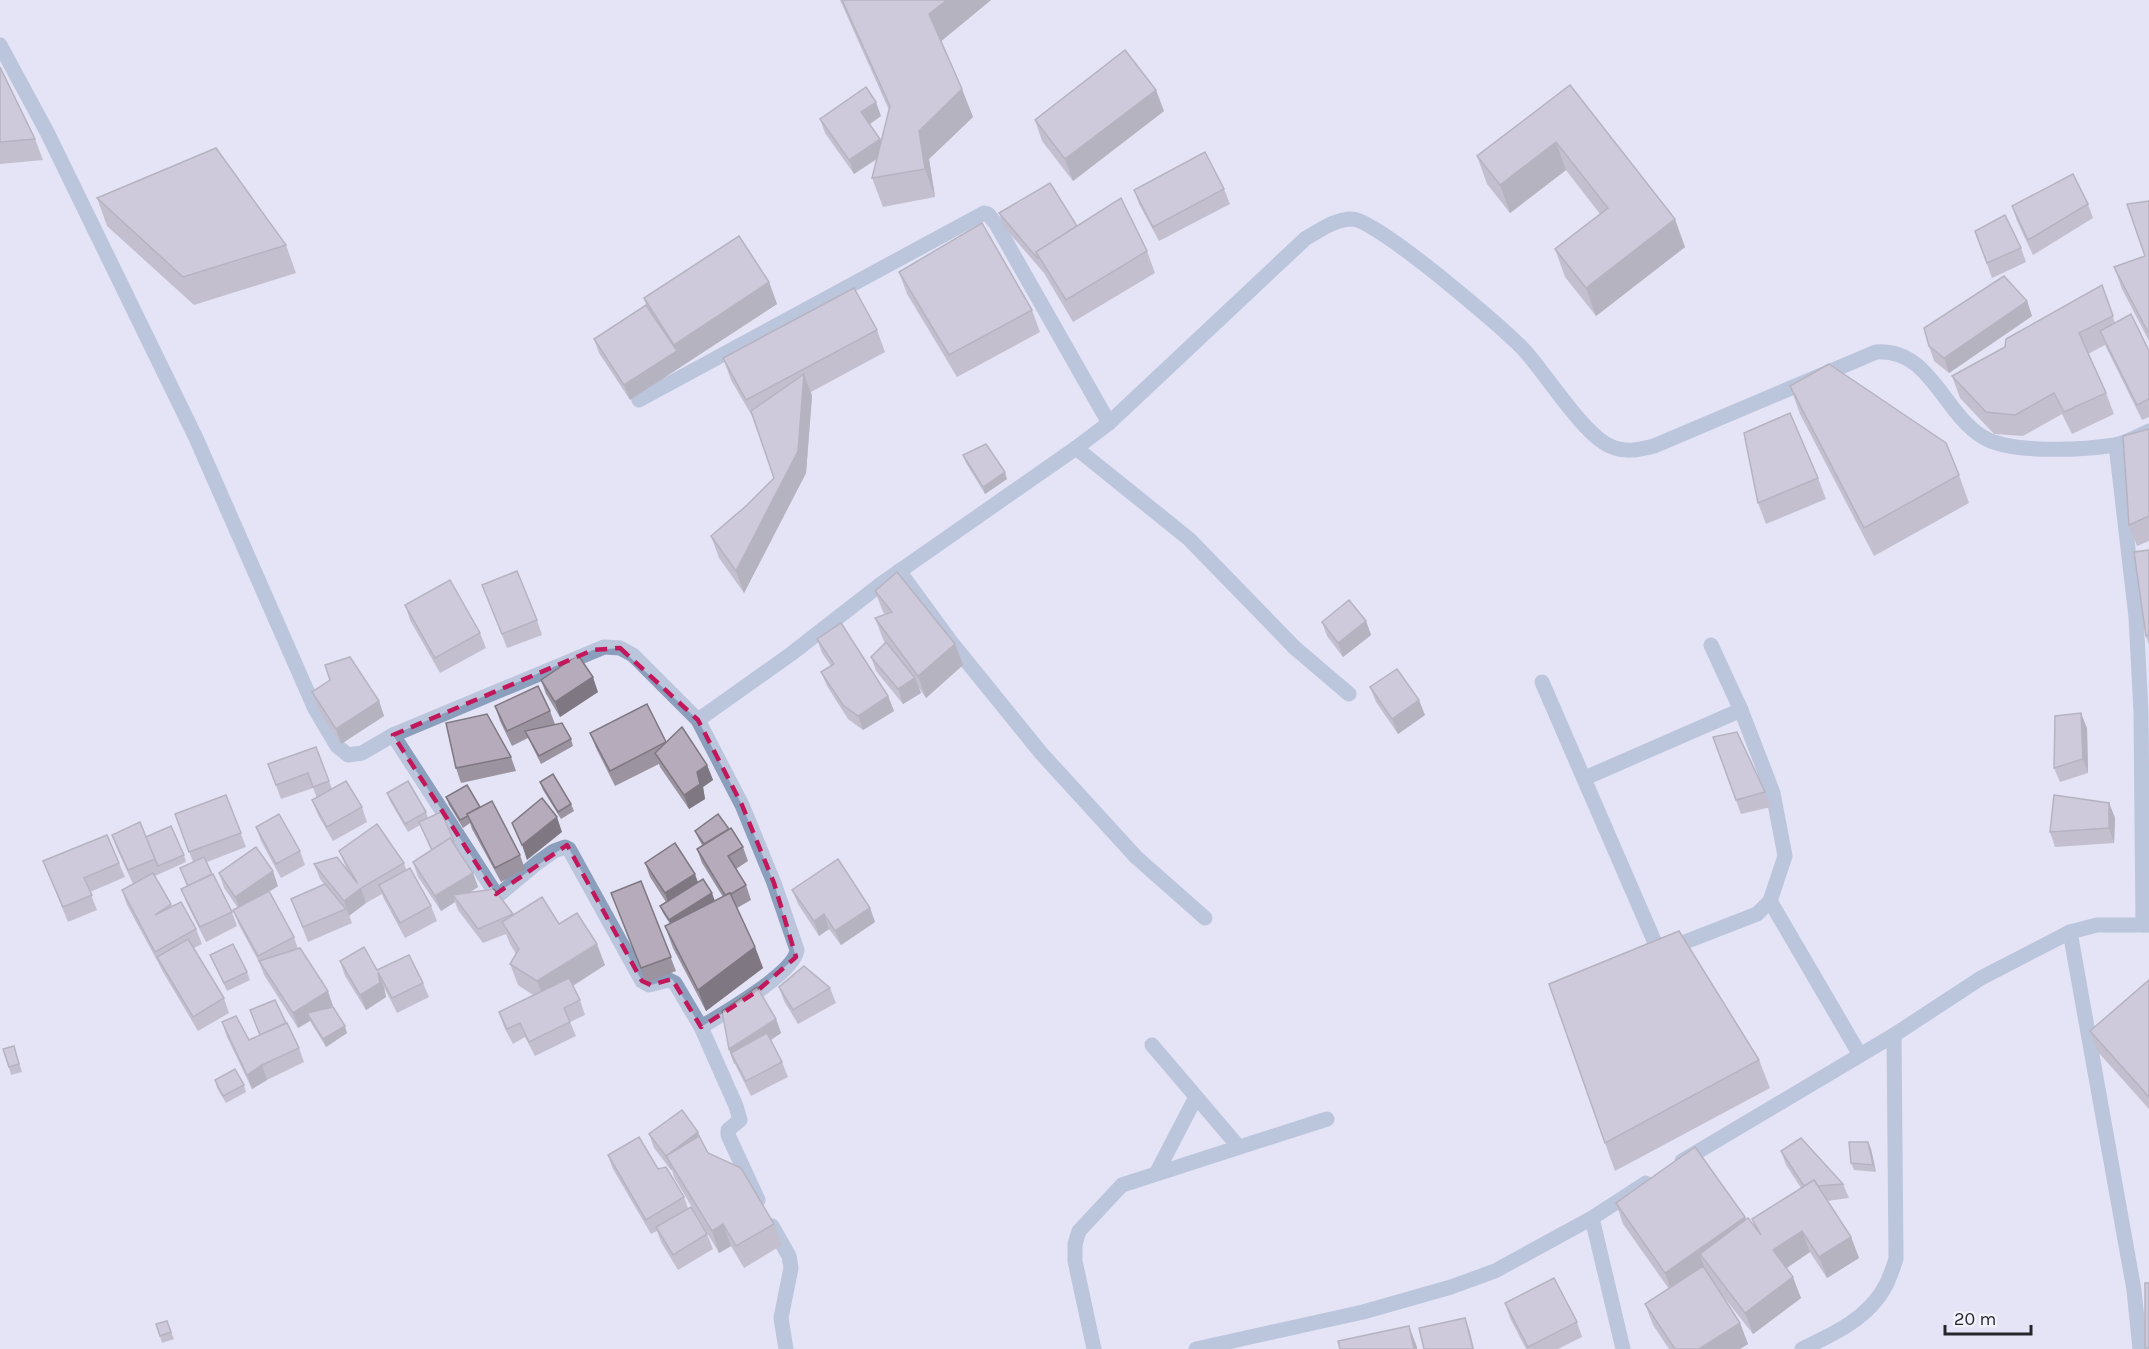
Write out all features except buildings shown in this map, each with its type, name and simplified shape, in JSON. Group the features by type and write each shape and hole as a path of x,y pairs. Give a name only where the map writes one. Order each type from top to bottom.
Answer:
{"street":[{"path":"0,45 47,132 196,438 315,709 341,752 348,755 362,753 393,735 604,647 620,648 633,655 698,720 742,805 774,883 797,950 796,957 791,964 776,977 701,1027"},
{"path":"639,400 984,213 988,214 996,224 1109,423"},
{"path":"698,720 792,654 898,571 1109,423 1306,238 1336,221 1354,219 1392,239 1446,282 1525,351 1594,435 1610,446 1631,452 1654,446 1876,352 1887,351 1913,361 1926,373 1962,420 1984,438 2000,443 2051,450 2116,445 2149,431"},
{"path":"1196,1349 1363,1312 1451,1287 1495,1270 1592,1218 1894,1035 1981,978 2070,932 2097,925 2146,925 2141,712 2136,617 2116,445"},
{"path":"1076,448 1189,539 1295,648 1349,694"},
{"path":"898,571 951,642 1041,753 1136,857 1205,918"},
{"path":"1542,682 1585,778 1654,955 1741,922 1756,914 1770,901 1785,856 1773,793 1741,710 1711,645"},
{"path":"1585,778 1741,710"},
{"path":"393,735 496,894 501,894 554,851 565,846 569,849 642,981 649,985 672,980 689,1006 701,1027 740,1118 736,1125 728,1130 728,1135 764,1211 789,1256 791,1268 781,1318 786,1349"},
{"path":"1770,901 1860,1055"},
{"path":"2070,932 2134,1290 2139,1349"},
{"path":"1802,1349 1841,1330 1871,1307 1886,1286 1896,1259 1894,1035"},
{"path":"1152,1045 1238,1146"},
{"path":"1157,1172 1196,1097"},
{"path":"1094,1349 1075,1261 1075,1244 1079,1231 1122,1185 1327,1119"},
{"path":"1592,1218 1623,1349"}],"highlighted area":[{"path":"620,648 698,720 742,805 774,883 796,957 756,992 701,1027 672,979 651,985 642,981 567,845 496,894 393,735 593,650"}]}
